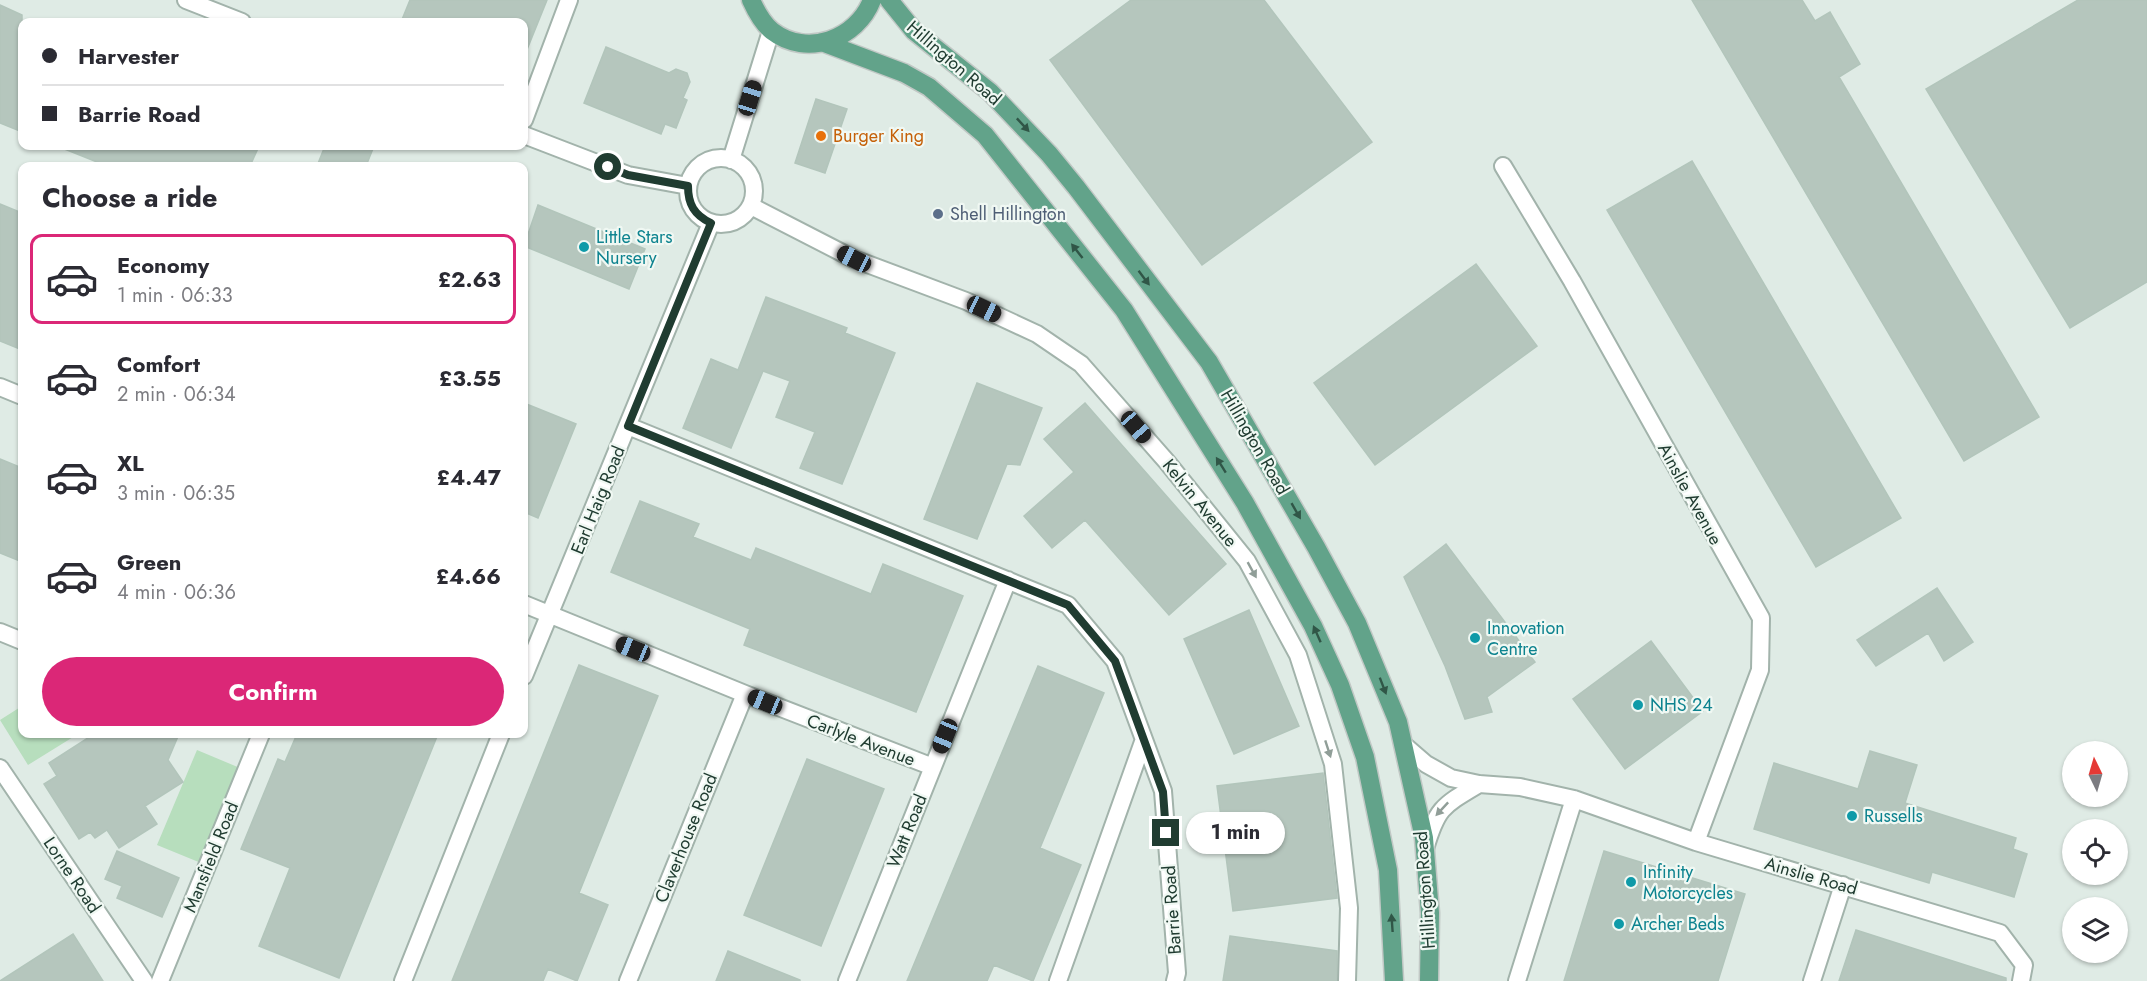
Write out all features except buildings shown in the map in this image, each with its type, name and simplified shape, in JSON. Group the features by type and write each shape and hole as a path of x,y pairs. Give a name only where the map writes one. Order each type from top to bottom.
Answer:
{"main road":[{"path":"751,0 771,31 801,43 822,42 841,37 863,20 872,0"},
{"name":"Hillington Road","path":"889,0 914,31 990,92 1049,154 1209,362 1357,622 1398,722 1425,849 1430,914 1429,981"},
{"name":"Hillington Road","path":"822,42 904,73 929,87 985,135 1124,310 1245,503 1313,626 1340,685 1365,757 1388,870 1394,981"}],"street":[{"path":"186,0 232,18"},
{"path":"528,109 569,0"},
{"path":"731,160 771,31"},
{"path":"528,137 628,175 688,186"},
{"path":"722,158 731,160 738,163 750,175 754,185 751,206 735,222 711,223 696,213 691,206 688,186 691,177 704,163 722,158"},
{"name":"Ainslie Avenue","path":"1503,166 1572,281 1761,618 1760,670 1696,842"},
{"name":"Kelvin Avenue","path":"751,206 854,259 966,301 1037,334 1080,364 1167,462 1247,561 1298,655 1333,764 1349,908 1347,981"},
{"name":"Earl Haig Road","path":"528,667 711,223"},
{"path":"0,387 18,394"},
{"name":"Barrie Road","path":"628,426 1068,605 1115,661 1163,792 1177,973 1175,981"},
{"name":"Watt Road","path":"847,981 1008,580"},
{"name":"Carlyle Avenue","path":"528,606 933,767"},
{"path":"0,632 18,639"},
{"name":"Claverhouse Road","path":"628,981 745,694"},
{"name":"Mansfield Road","path":"160,981 257,738"},
{"path":"403,981 499,738"},
{"path":"1058,981 1143,742"},
{"name":"Ainslie Road","path":"1404,745 1439,773 1479,784 1520,787 1574,799 1696,842 2000,933 2022,973"},
{"name":"Lorne Road","path":"0,768 144,981"},
{"path":"1425,849 1433,819 1440,810 1479,784"},
{"path":"1517,981 1574,799"},
{"path":"1812,981 1843,885"}],"green space":[{"path":"18,709 18,738 72,738 28,765 0,720"},
{"path":"197,750 240,768 201,863 157,845"}],"place":[{"name":"Burger King","path":"821,136"},
{"name":"Shell Hillington","path":"938,214"},
{"name":"Little Stars Nursery","path":"584,247"},
{"name":"Innovation Centre","path":"1475,638"},
{"name":"NHS 24","path":"1638,705"},
{"name":"Russells","path":"1852,816"},
{"name":"Infinity Motorcycles","path":"1631,882"},
{"name":"Archer Beds","path":"1619,924"}],"route":[{"path":"608,167 628,175 688,186 691,206 703,219 711,223 628,426 1068,605 1115,661 1163,792 1166,833"}]}
